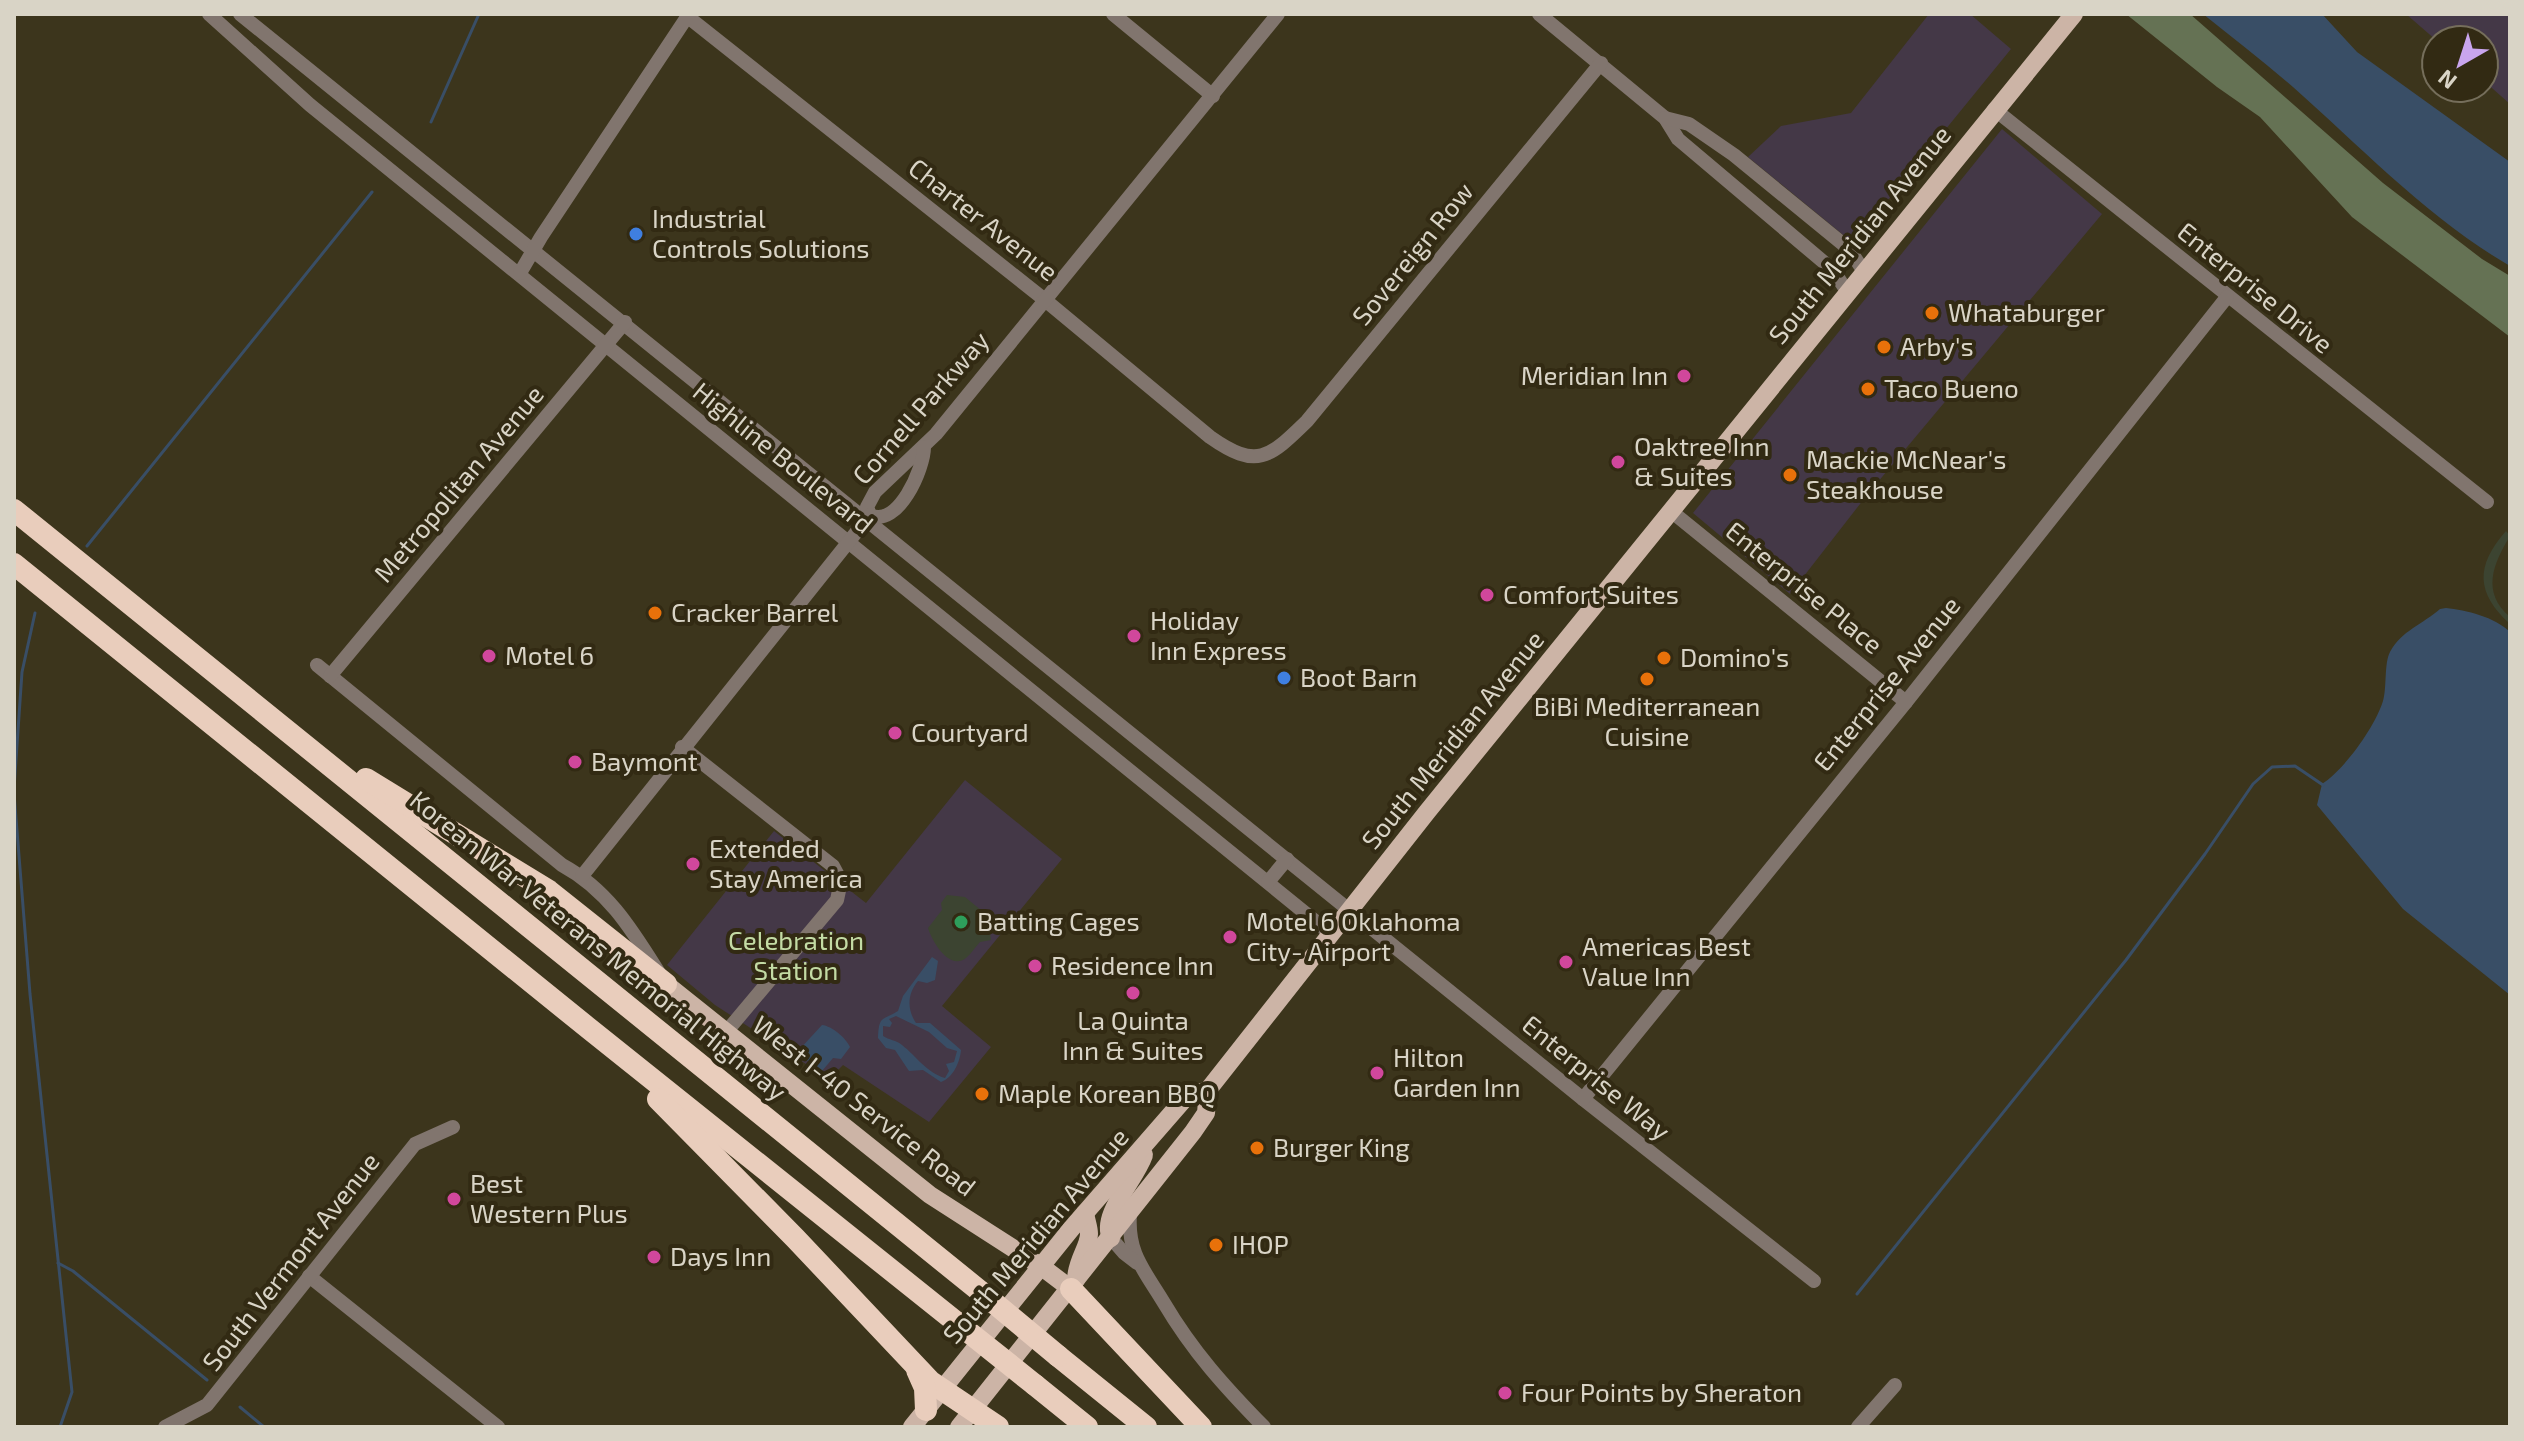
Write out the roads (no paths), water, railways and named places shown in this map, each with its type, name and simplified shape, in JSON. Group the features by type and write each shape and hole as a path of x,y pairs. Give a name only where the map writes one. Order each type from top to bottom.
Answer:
{"highway":[{"name":"Korean War Veterans Memorial Highway","path":"14,510 1146,1427"},
{"path":"14,564 1087,1427"},
{"path":"287,730 549,891 666,984"},
{"path":"587,1027 795,1238 966,1419 998,1427"},
{"path":"1073,1286 1201,1427"},
{"path":"915,1366 925,1388 919,1418"}],"main road":[{"name":"South Meridian Avenue","path":"966,1419 1130,1214 1206,1113 1208,1090 1331,934 1994,109 2070,19"},
{"name":"West I-40 Service Road","path":"666,984 930,1195 1073,1286"},
{"name":"South Meridian Avenue","path":"919,1418 1071,1229 1186,1097 1208,1090"},
{"path":"1111,1238 1107,1227 1109,1217 1140,1166 1150,1140"},
{"path":"1073,1286 1079,1259 1088,1243 1085,1213"},
{"path":"1014,1249 1042,1244 1071,1229"}],"street":[{"name":"Highline Boulevard","path":"209,14 310,105 1331,934"},
{"name":"Highline Boulevard","path":"240,14 868,517 1350,910"},
{"path":"1113,14 1213,96"},
{"name":"Cornell Parkway","path":"582,876 868,517 867,507 875,492 924,447 1278,14"},
{"path":"1539,14 1665,118 1678,139 1731,187 1833,270 1848,293"},
{"path":"520,273 689,15"},
{"name":"Charter Avenue","path":"689,15 1045,300 1210,437 1225,448 1249,458"},
{"name":"Sovereign Row","path":"1249,458 1280,446 1307,421 1601,63"},
{"name":"Enterprise Drive","path":"1994,109 2487,502"},
{"path":"1665,118 1689,124 1747,166 1849,249 1865,273"},
{"path":"1731,187 1747,166"},
{"path":"1763,213 1779,193"},
{"name":"Enterprise Avenue","path":"1583,1099 1906,702 2227,297"},
{"name":"Metropolitan Avenue","path":"330,676 625,322"},
{"path":"868,517 885,518 895,511 923,466 924,447"},
{"name":"Enterprise Place","path":"1671,511 1906,702"},
{"name":"West I-40 Service Road","path":"317,665 562,865 582,876 618,910 666,984"},
{"path":"682,747 835,868 842,884 837,900 727,1031"},
{"path":"1268,882 1287,859"},
{"name":"Enterprise Way","path":"1350,910 1814,1281"},
{"name":"South Vermont Avenue","path":"165,1427 207,1405 415,1144 453,1127"},
{"path":"1130,1214 1129,1232 1137,1263"},
{"path":"1111,1238 1137,1263 1194,1350 1264,1427"},
{"path":"309,1276 498,1427"},
{"path":"1858,1427 1895,1385"}],"water":[{"path":"2203,14 2322,14 2357,52 2420,97 2420,104 2429,104 2510,162 2510,266 2424,205 2293,87"},
{"path":"2446,608 2480,615 2510,632 2510,995 2403,909 2317,805 2322,784 2349,758 2379,711 2388,657 2395,645 2413,628"},
{"path":"932,957 938,961 935,980 927,983 918,981 910,1002 916,1023 930,1023 961,1050 955,1069 941,1082 923,1070 909,1071 895,1050 886,1048 878,1038 879,1025 898,1011 903,996","holes":["896,1016 929,1032 947,1048 957,1051 954,1062 946,1064 949,1071 945,1078 927,1068 900,1043 883,1036 883,1026 890,1027 892,1023 889,1019"]},
{"path":"822,1025 838,1033 850,1047 841,1059 833,1058 822,1071 802,1057 799,1050"}],"waterway":[{"path":"431,122 479,14"},
{"path":"87,546 372,192"},
{"path":"14,789 22,672 35,613"},
{"path":"1857,1294 2126,960 2253,784 2272,767 2295,766 2323,785"},
{"path":"14,793 30,994 72,1392 60,1427"},
{"path":"58,1263 73,1271 207,1380"},
{"path":"240,1407 264,1427"}],"place":[{"name":"Industrial Controls Solutions","path":"636,234"},
{"name":"Whataburger","path":"1932,313"},
{"name":"Arby's","path":"1884,347"},
{"name":"Meridian Inn","path":"1684,376"},
{"name":"Taco Bueno","path":"1868,389"},
{"name":"Oaktree Inn & Suites","path":"1618,462"},
{"name":"Mackie McNear's Steakhouse","path":"1790,475"},
{"name":"Comfort Suites","path":"1487,595"},
{"name":"Cracker Barrel","path":"655,613"},
{"name":"Holiday Inn Express","path":"1134,636"},
{"name":"Motel 6","path":"489,656"},
{"name":"Domino's","path":"1664,658"},
{"name":"Boot Barn","path":"1284,678"},
{"name":"BiBi Mediterranean Cuisine","path":"1647,679"},
{"name":"Courtyard","path":"895,733"},
{"name":"Baymont","path":"575,762"},
{"name":"Extended Stay America","path":"693,864"},
{"name":"Batting Cages","path":"961,922"},
{"name":"Motel 6 Oklahoma City- Airport","path":"1230,937"},
{"name":"Americas Best Value Inn","path":"1566,962"},
{"name":"Residence Inn","path":"1035,966"},
{"name":"La Quinta Inn & Suites","path":"1133,993"},
{"name":"Hilton Garden Inn","path":"1377,1073"},
{"name":"Maple Korean BBQ","path":"982,1094"},
{"name":"Burger King","path":"1257,1148"},
{"name":"Best Western Plus","path":"454,1199"},
{"name":"IHOP","path":"1216,1245"},
{"name":"Days Inn","path":"654,1257"},
{"name":"Four Points by Sheraton","path":"1505,1393"}],"park label":[{"name":"Celebration Station","path":"796,956"}]}
